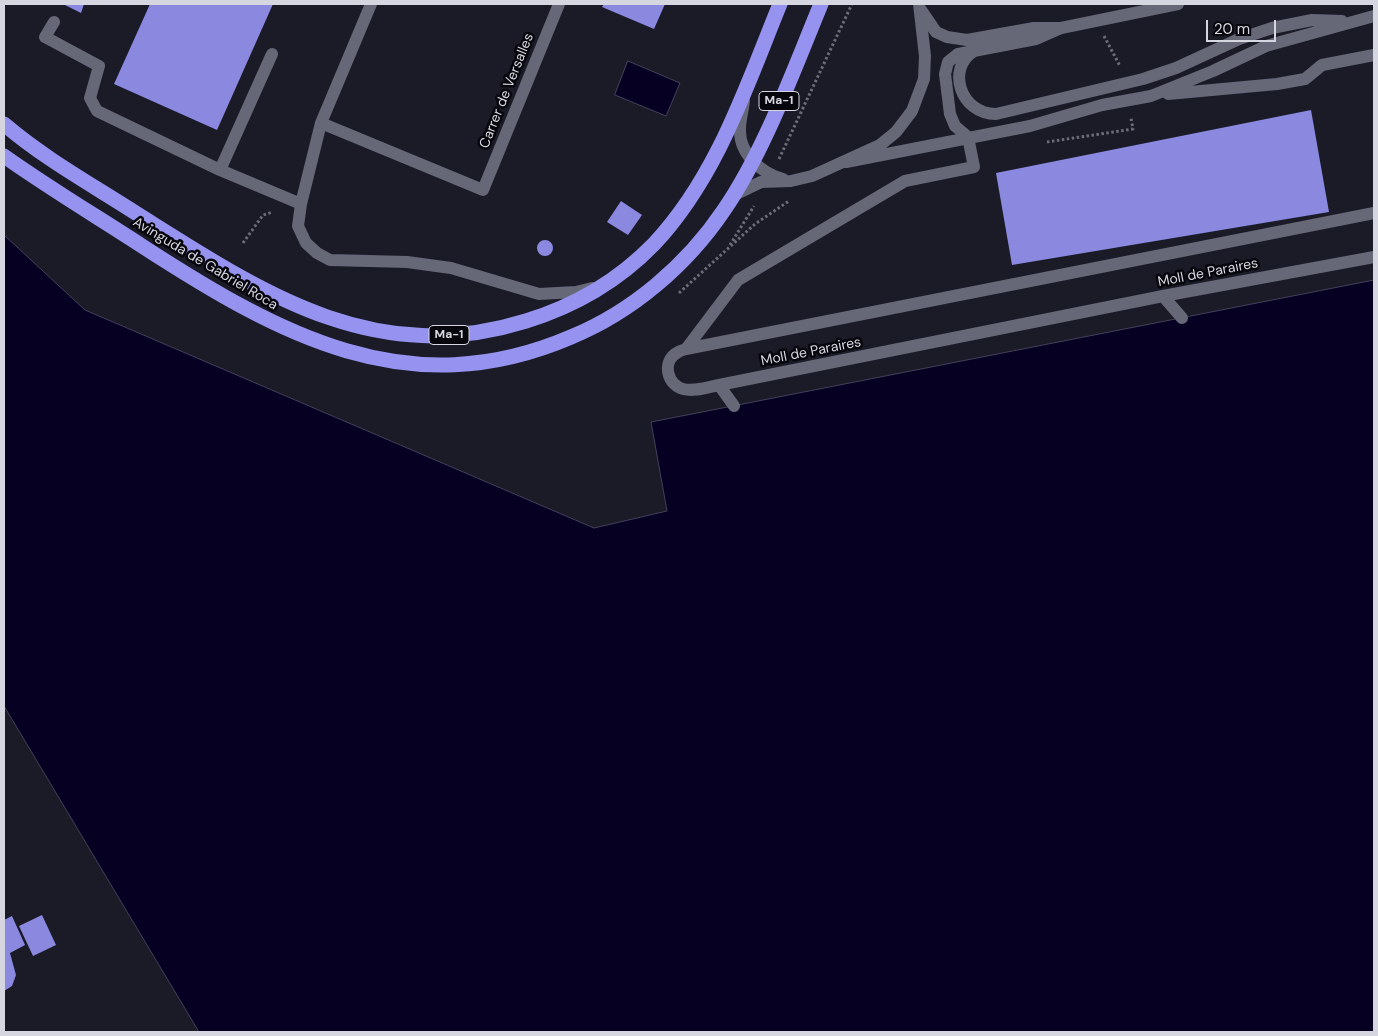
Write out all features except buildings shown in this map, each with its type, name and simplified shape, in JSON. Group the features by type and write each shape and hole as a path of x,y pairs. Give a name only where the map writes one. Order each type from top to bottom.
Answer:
{"highway":[{"name":"Avinguda de Gabriel Roca","path":"4,124 34,147 88,182 249,282 312,312 365,329 418,335 490,330 547,314 607,285 654,244 684,207 729,128 780,4"},
{"name":"Avinguda de Gabriel Roca","path":"4,156 210,290 264,320 336,349 413,364 468,364 509,357 545,348 589,330 624,310 676,266 724,210 732,196 751,161 821,4"}],"street":[{"path":"372,4 321,123 301,204 298,226 306,243 317,253 330,260 407,262 451,268 539,294 576,292 607,285"},
{"name":"Carrer de Versalles","path":"321,123 483,190 559,4"},
{"path":"919,6 936,32 956,40 1034,28 1061,28 1178,4"},
{"path":"732,196 761,182 791,181 812,176 846,162 888,139 912,111 921,90 926,67 919,6"},
{"path":"1151,96 1213,71 1266,46 1316,34 1351,21 1374,16"},
{"path":"976,50 967,55 960,67 963,97 968,105 977,110 985,114 996,114 1152,77 1239,39 1272,28 1312,20 1351,21"},
{"path":"54,22 45,37 99,66 90,98 97,111 220,170 301,204"},
{"path":"968,137 955,126 950,114 945,74 952,57 976,50 1036,39 1061,28"},
{"path":"220,170 272,54"},
{"path":"846,162 1030,126 1102,105 1151,96 1277,84 1305,79 1322,65 1374,55"},
{"path":"747,85 740,130 743,144 751,161 781,179 791,181"},
{"name":"Moll de Paraires","path":"968,137 974,167 905,181 738,280 686,348 674,354 668,362 667,372 672,382 682,389 694,390 719,386 1163,296 1374,257"},
{"path":"686,348 1374,213"},
{"path":"1163,296 1182,318"},
{"path":"719,386 734,406"}],"path":[{"path":"779,159 852,4"},
{"path":"727,250 759,198"},
{"path":"242,243 263,215 274,212"}],"shaded area":[{"path":"628,61 680,83 666,116 615,95"},
{"path":"4,235 85,310 594,528 667,511 651,422 1374,280 1374,1032 199,1032 4,706"}]}
